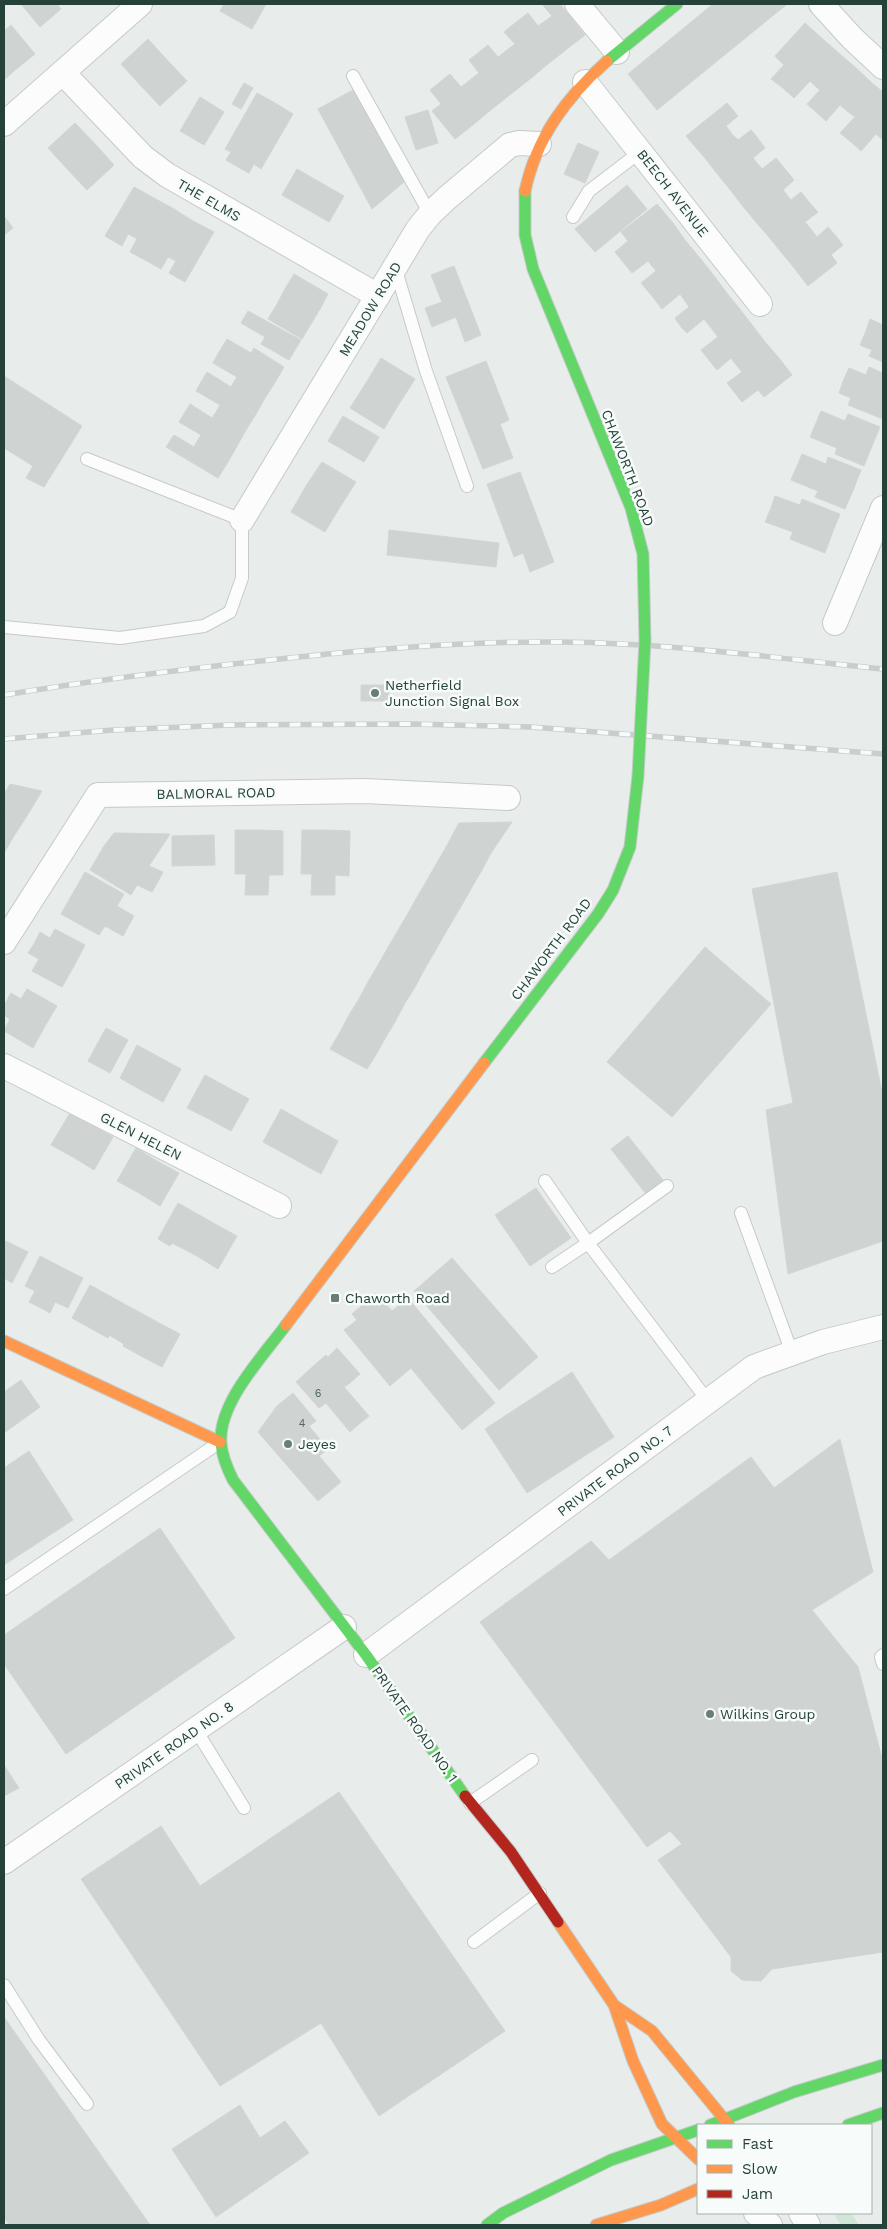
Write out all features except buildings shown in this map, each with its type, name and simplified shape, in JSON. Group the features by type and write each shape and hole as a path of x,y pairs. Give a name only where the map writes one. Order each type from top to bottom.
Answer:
{"street":[{"path":"4,124 140,4"},
{"path":"577,4 617,52"},
{"path":"535,154 554,115 585,82 617,52 677,4"},
{"path":"821,4 852,38 883,67"},
{"name":"THE ELMS","path":"64,73 143,157 167,176 378,296"},
{"name":"BEECH AVENUE","path":"585,82 760,304"},
{"name":"MEADOW ROAD","path":"242,520 395,267 430,214 510,146 519,142 535,154"},
{"name":"CHAWORTH ROAD","path":"220,1442 221,1425 233,1398 363,1220 598,914 613,890 630,847 634,816 645,641 642,554 630,508 528,255 524,227 535,154"},
{"path":"835,624 883,508"},
{"name":"BALMORAL ROAD","path":"4,942 98,795 365,791 508,798"},
{"name":"GLEN HELEN","path":"4,1066 279,1206"},
{"name":"PRIVATE ROAD NO. 7","path":"366,1656 754,1367 823,1342 883,1327"},
{"path":"4,1341 220,1442"},
{"name":"PRIVATE ROAD NO. 1","path":"220,1442 227,1470 233,1480 366,1656 470,1803 511,1852 540,1893 614,2005 648,2095 662,2124 697,2158"},
{"name":"PRIVATE ROAD NO. 8","path":"4,1862 344,1627"},
{"name":"PRIVATE ROAD NO. 1","path":"614,2005 652,2031 727,2122"},
{"path":"727,2122 794,2092 883,2065"},
{"path":"851,2124 883,2113"},
{"path":"487,2225 503,2213 611,2160 697,2130"},
{"path":"596,2225 661,2205 697,2189"},
{"path":"757,2214 770,2225"},
{"path":"802,2214 808,2225"}],"lane":[{"path":"353,76 430,214"},
{"path":"574,217 589,191 640,152"},
{"path":"395,267 426,371 467,486"},
{"path":"4,626 120,638 204,626 230,612 242,578 242,520 87,459"},
{"path":"545,1181 588,1243 708,1401"},
{"path":"552,1267 667,1186"},
{"path":"741,1213 792,1353"},
{"path":"4,1589 220,1442"},
{"path":"883,1656 881,1657 883,1664"},
{"path":"196,1730 244,1808"},
{"path":"470,1803 532,1760"},
{"path":"474,1942 540,1893"},
{"path":"4,1985 39,2040 87,2104"}],"green space":[{"path":"838,2214 852,2214 859,2225 841,2225 835,2216"}],"railway":[{"path":"4,695 188,669 262,661 397,648 495,643 560,642 641,645 883,669"},
{"path":"4,739 113,730 230,725 413,724 531,727 883,754"}],"traffic: fast":[{"path":"607,61 677,4"},
{"path":"525,191 525,235 533,269 631,508 643,554 645,641"},
{"path":"638,776 645,641"},
{"path":"484,1063 598,914 613,890 630,847 638,776"},
{"path":"286,1325 234,1396 222,1428 222,1453 233,1480 366,1655 465,1796"},
{"path":"713,2124 794,2092 883,2065"},
{"path":"851,2124 883,2113"},
{"path":"487,2225 503,2213 611,2160 697,2130"}],"traffic: slow":[{"path":"525,191 537,153 555,119 579,89 607,61"},
{"path":"286,1325 484,1063"},
{"path":"4,1341 220,1442"},
{"path":"558,1922 614,2005 633,2061 662,2124 697,2158"},
{"path":"614,2005 652,2031 728,2124"},
{"path":"596,2225 661,2205 697,2189"}],"traffic: jam":[{"path":"465,1796 511,1852 558,1922"}],"place":[{"name":"Netherfield Junction Signal Box","path":"375,693"},
{"name":"Chaworth Road","path":"335,1298"},
{"name":"Jeyes","path":"288,1444"},
{"name":"Wilkins Group","path":"710,1714"}]}
